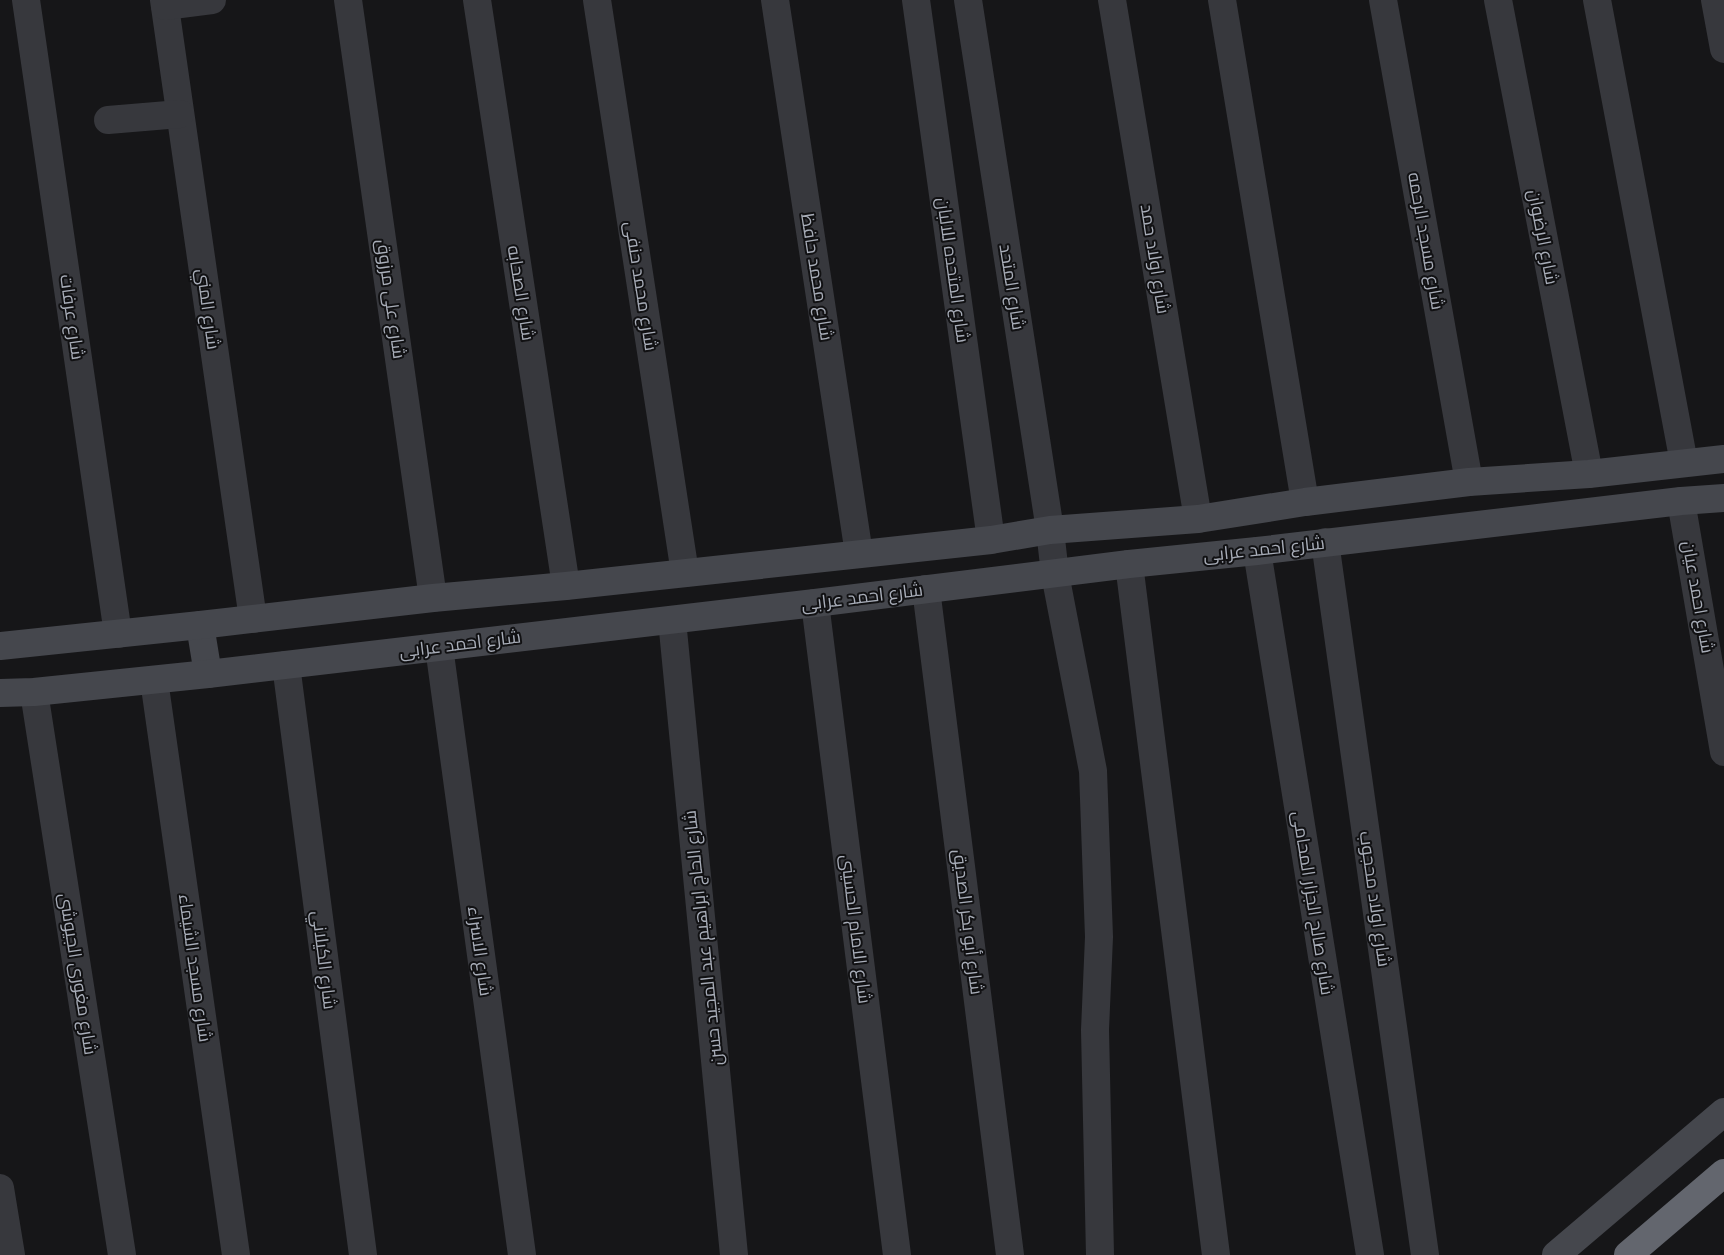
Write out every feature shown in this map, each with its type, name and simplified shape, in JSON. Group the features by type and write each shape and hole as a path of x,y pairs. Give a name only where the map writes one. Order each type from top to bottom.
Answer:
{"highway":[{"path":"1628,1255 1724,1173"}],"street":[{"name":"شارع عرفات","path":"26,0 118,634"},
{"path":"164,3 212,0"},
{"name":"شارع على مرزوق","path":"348,0 433,598"},
{"name":"شارع الصحابه","path":"477,0 566,586"},
{"name":"شارع محمد حنفى","path":"597,0 684,573"},
{"name":"شارع محمد حافظ","path":"775,0 859,554"},
{"name":"شارع المتحده للالبان","path":"916,0 990,540"},
{"name":"شارع المتحد","path":"968,0 1050,530 1055,574 1093,771 1099,937 1095,1030 1100,1255"},
{"name":"شارع اولاد حمد","path":"1112,0 1198,519"},
{"path":"1222,0 1305,502"},
{"name":"شارع مسجد الرحمه","path":"1383,0 1469,482"},
{"name":"شارع الرضوان","path":"1498,0 1588,474"},
{"path":"1597,0 1684,463"},
{"path":"1715,0 1724,49"},
{"name":"شارع المني","path":"164,3 252,619"},
{"path":"108,120 180,114"},
{"path":"0,646 433,598 566,586 990,540 1050,530 1198,519 1305,502 1469,482 1588,474 1724,460"},
{"name":"شارع احمد عرابى","path":"0,694 208,674 1129,564 1257,551 1681,501 1724,498"},
{"name":"شارع احمد عيان","path":"1681,501 1724,752"},
{"name":"شارع اولاد محجوب","path":"1325,542 1425,1255"},
{"name":"شارع صالح الجزار المحامى","path":"1257,551 1370,1255"},
{"path":"1129,564 1216,1255"},
{"name":"شارع أبو بكر الصديق","path":"926,589 1010,1255"},
{"name":"شارع الامام الحسينى","path":"815,603 897,1255"},
{"name":"شارع الحاج ابراهيم عبد المجيد حسن","path":"672,620 734,1255"},
{"path":"200,625 208,674"},
{"name":"شارع الاسراء","path":"439,647 522,1255"},
{"name":"شارع الكيلاني","path":"286,665 363,1255"},
{"name":"شارع مسجد الشيماء","path":"154,680 236,1255"},
{"name":"شارع مغورى الجيوشى","path":"34,692 122,1255"},
{"path":"1556,1255 1724,1112"},
{"path":"0,1188 11,1255"}]}
